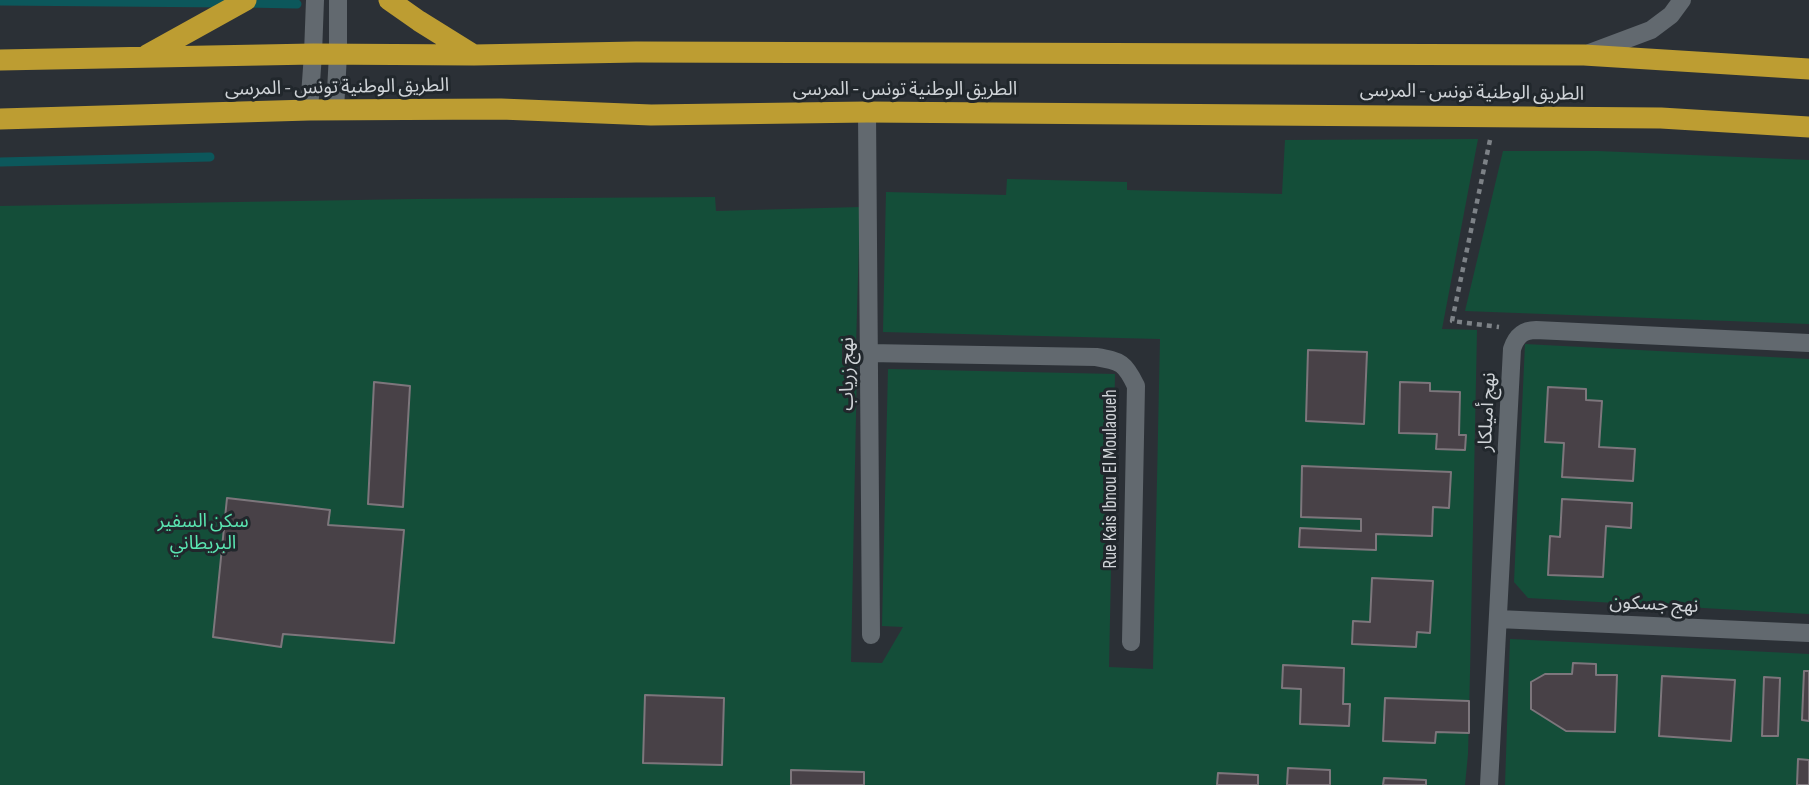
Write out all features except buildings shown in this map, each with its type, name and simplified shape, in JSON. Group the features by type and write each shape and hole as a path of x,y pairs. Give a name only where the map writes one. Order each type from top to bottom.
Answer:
{"highway":[{"path":"143,58 246,0"},
{"path":"389,0 474,55"},
{"name":"الطريق الوطنية تونس - المرسى","path":"0,61 636,51 1584,55 1809,69"},
{"name":"الطريق الوطنية تونس - المرسى","path":"0,119 309,110 500,109 651,115 867,112 1661,118 1809,127"}],"street":[{"path":"309,110 315,0"},
{"path":"335,110 338,0"},
{"path":"1584,55 1651,30 1671,15 1682,0"},
{"name":"نهج زرياب","path":"867,112 871,635"},
{"path":"1527,330 1809,343"},
{"name":"نهج أميلكار","path":"1489,785 1512,349 1520,334 1527,330"},
{"name":"Rue Kais Ibnou El Moulaoueh","path":"869,354 1096,357 1116,360 1129,370 1136,386 1131,642"},
{"name":"نهج جسكون","path":"1498,619 1809,633"}],"path":[{"path":"1496,116 1452,321 1527,330"}],"green space":[{"name":"سكن السفير البريطاني","path":"1478,139 1442,329 1477,330 1468,754 1465,785 0,785 0,206 715,197 716,211 860,207 856,345 842,345 842,364 857,365 851,662 882,663 903,627 882,626 888,369 1115,374 1109,667 1153,669 1160,339 883,332 886,192 1006,195 1007,179 1127,182 1127,190 1282,194 1285,140"},
{"path":"1503,151 1598,151 1809,160 1809,324 1465,311"},
{"path":"1525,344 1809,359 1809,614 1528,598 1514,582"},
{"path":"1510,639 1809,654 1809,785 1505,785"}],"waterway":[{"path":"0,1 228,3"},
{"path":"246,3 297,4"},
{"path":"0,162 210,157"}]}
